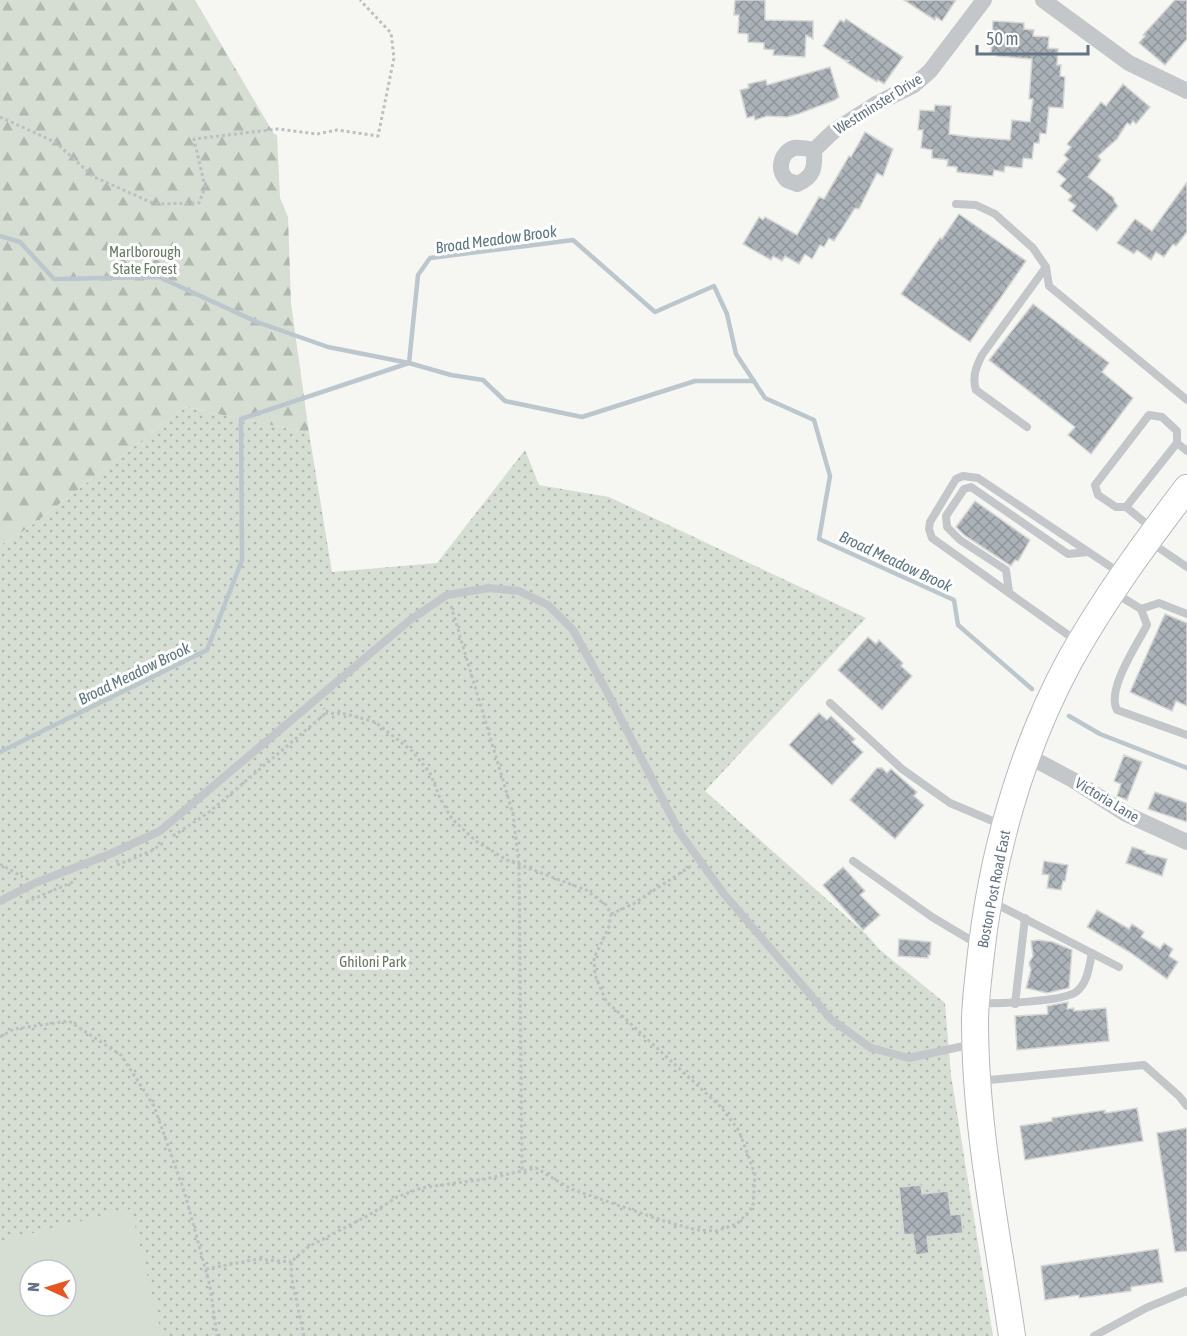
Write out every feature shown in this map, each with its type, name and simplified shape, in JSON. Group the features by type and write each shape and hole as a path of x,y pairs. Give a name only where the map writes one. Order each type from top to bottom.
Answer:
{"main road":[{"name":"Boston Post Road East","path":"1012,1336 988,1181 976,1044 976,1003 989,900 1005,827 1028,756 1055,690 1080,643 1117,583 1150,535 1187,488"}],"street":[{"name":"Westminster Drive","path":"814,150 834,131 876,104 914,86 930,71 984,0"},
{"path":"1043,0 1129,63 1187,91"},
{"name":"Victoria Lane","path":"1028,756 1073,780 1126,814 1187,842"}],"lane":[{"path":"956,204 976,205 995,214 1033,248 1046,267 1048,286 1187,400"},
{"path":"1027,427 976,390 975,375 982,355 1046,267"},
{"path":"1126,507 1177,442 1177,431 1162,417 1149,415 1095,485 1098,495 1116,507 1126,507 1150,535 1187,567"},
{"path":"1177,442 1187,451"},
{"path":"1080,643 932,538 929,529 930,522 956,479 963,476 978,478 1089,552 1141,609 1147,625 1116,686 1113,703 1117,710 1187,735"},
{"path":"1009,592 1006,570 960,540 946,527 946,516 964,489 971,487 1068,554 1089,552"},
{"path":"0,901 35,883 110,854 160,831 410,620 447,595 489,588 519,591 548,605 573,630 680,833 724,894 832,1020 871,1048 909,1058 976,1044"},
{"path":"1141,609 1159,603 1187,614"},
{"path":"830,703 902,769 950,803 1005,827"},
{"path":"853,861 932,917 982,947"},
{"path":"989,900 1119,967"},
{"path":"1015,1004 1025,918"},
{"path":"976,1003 1015,1004 1067,996 1076,992 1087,978 1092,953"},
{"path":"978,1081 1144,1065 1187,1106"},
{"path":"1094,1336 1146,1308 1187,1291"}],"path":[{"path":"0,117 55,142 94,177 155,204 199,203 205,187 194,139 279,129 317,134 338,130 378,136 394,58 391,33 360,0"},
{"path":"447,595 513,814 519,865 522,1170"},
{"path":"206,1269 258,1259 291,1262 308,1247 405,1194 421,1188 485,1179 536,1168 571,1189 697,1230 716,1231 737,1224 753,1207 755,1174 739,1131 721,1107 606,1001 595,975 594,958 609,927 611,914 606,905 586,890 507,860 476,841 452,819 430,773 411,750 375,722 346,714 326,713 320,698"},
{"path":"611,914 633,904 700,861"},
{"path":"0,864 35,883"},
{"path":"0,1037 14,1029 69,1021 121,1055 154,1106 185,1194 210,1286 217,1336"},
{"path":"291,1262 292,1280 304,1336"}],"green space":[{"name":"Marlborough State Forest","path":"0,0 195,0 274,134 277,135 280,198 288,217 291,303 309,433 185,407 28,528 0,545"},
{"name":"Ghiloni Park","path":"185,407 309,433 332,572 437,563 525,450 539,485 609,497 866,618 705,791 866,934 880,950 945,1003 951,1075 993,1336 0,1336 0,545 28,528"},
{"path":"131,1209 162,1336 0,1336 0,1241"}],"building":[{"path":"735,0 765,0 765,20 813,21 813,39 806,35 805,57 773,55 774,50 764,49 764,43 748,42 748,34 738,33 739,15 734,15"},
{"path":"904,0 956,0 942,21 936,17 935,20"},
{"path":"1175,0 1187,0 1187,39 1165,65 1139,43 1145,36 1143,35"},
{"path":"846,19 903,57 884,84 878,80 877,82 846,62 849,61 823,46 840,20 844,22"},
{"path":"993,21 1024,23 1024,29 1034,30 1033,36 1049,37 1048,48 1058,49 1057,65 1061,65 1060,76 1065,77 1063,108 1049,107 1046,134 1040,133 1039,143 1034,143 1032,159 1023,158 1022,168 1005,166 1004,172 994,170 993,176 957,172 957,167 947,166 948,160 932,158 932,150 921,148 923,130 918,130 920,110 934,111 935,105 951,106 949,134 970,137 1010,140 1012,120 1030,122 1033,99 1029,99 1032,59 997,56 991,53"},
{"path":"830,67 839,97 835,100 787,117 767,116 755,120 754,116 747,118 740,90 749,88 748,84 766,80 767,85"},
{"path":"1123,84 1150,107 1136,124 1133,121 1130,125 1127,123 1117,139 1098,156 1101,160 1088,177 1114,198 1118,206 1097,231 1072,211 1076,206 1068,200 1072,196 1060,186 1066,179 1057,172 1068,159 1064,155 1071,147 1067,144 1101,102 1106,106"},
{"path":"865,132 893,149 883,176 877,173 859,209 855,208 834,241 829,238 824,247 820,245 812,259 805,254 799,264 785,256 782,261 773,256 771,260 743,244 759,217 763,220 765,217 797,235 819,197 824,199"},
{"path":"1187,182 1187,232 1176,246 1173,244 1164,257 1156,252 1151,260 1137,250 1134,254 1117,243 1135,219 1152,231"},
{"path":"959,214 1026,261 970,342 901,294"},
{"path":"1033,304 1109,363 1102,372 1133,398 1091,454 1068,435 1075,427 989,360"},
{"path":"975,501 1030,540 1018,561 1015,560 1011,566 964,535 956,527"},
{"path":"1165,614 1187,623 1187,706 1176,701 1172,711 1130,692"},
{"path":"868,637 876,644 879,640 903,663 901,666 912,676 882,710 838,670"},
{"path":"819,713 827,720 831,716 855,739 852,742 863,752 832,785 789,745"},
{"path":"1124,755 1142,762 1127,800 1117,796 1121,784 1114,781"},
{"path":"877,768 882,768 887,773 891,769 917,792 914,796 924,805 895,839 850,800"},
{"path":"1155,792 1187,803 1187,822 1148,809"},
{"path":"1132,847 1167,859 1162,876 1126,863"},
{"path":"1044,861 1068,865 1061,890 1047,888 1049,875 1042,874"},
{"path":"843,867 865,891 860,895 880,915 863,930 823,885"},
{"path":"1097,910 1129,929 1132,924 1144,932 1141,937 1160,949 1164,943 1173,949 1169,956 1178,962 1167,979 1131,953 1087,927"},
{"path":"899,939 931,942 930,955 928,958 898,956"},
{"path":"1031,941 1053,942 1072,950 1069,988 1047,993 1026,988 1031,970 1029,963 1033,956"},
{"path":"1068,1002 1067,1009 1074,1008 1074,1011 1106,1008 1109,1041 1017,1050 1015,1016 1048,1014 1047,1006"},
{"path":"1137,1108 1143,1141 1025,1160 1020,1126 1052,1121 1052,1118"},
{"path":"1187,1128 1187,1251 1175,1252 1157,1133"},
{"path":"921,1185 922,1194 948,1191 951,1215 961,1214 963,1233 927,1237 929,1253 916,1255 913,1234 904,1235 899,1187"},
{"path":"1158,1249 1163,1282 1131,1287 1131,1291 1045,1300 1041,1266"}],"waterway":[{"path":"0,236 20,242 54,279 159,277 257,322 328,347 483,380 505,401 582,417 695,381 754,381"},
{"name":"Broad Meadow Brook","path":"0,752 207,650 242,560 241,419 409,363 418,275 430,258 573,240 655,312 714,286 727,314 736,354 765,398 814,420 830,476 819,539 954,600 958,625 1032,689"},
{"name":"Broad Meadow Brook","path":"1069,716 1100,734 1187,768"}]}
